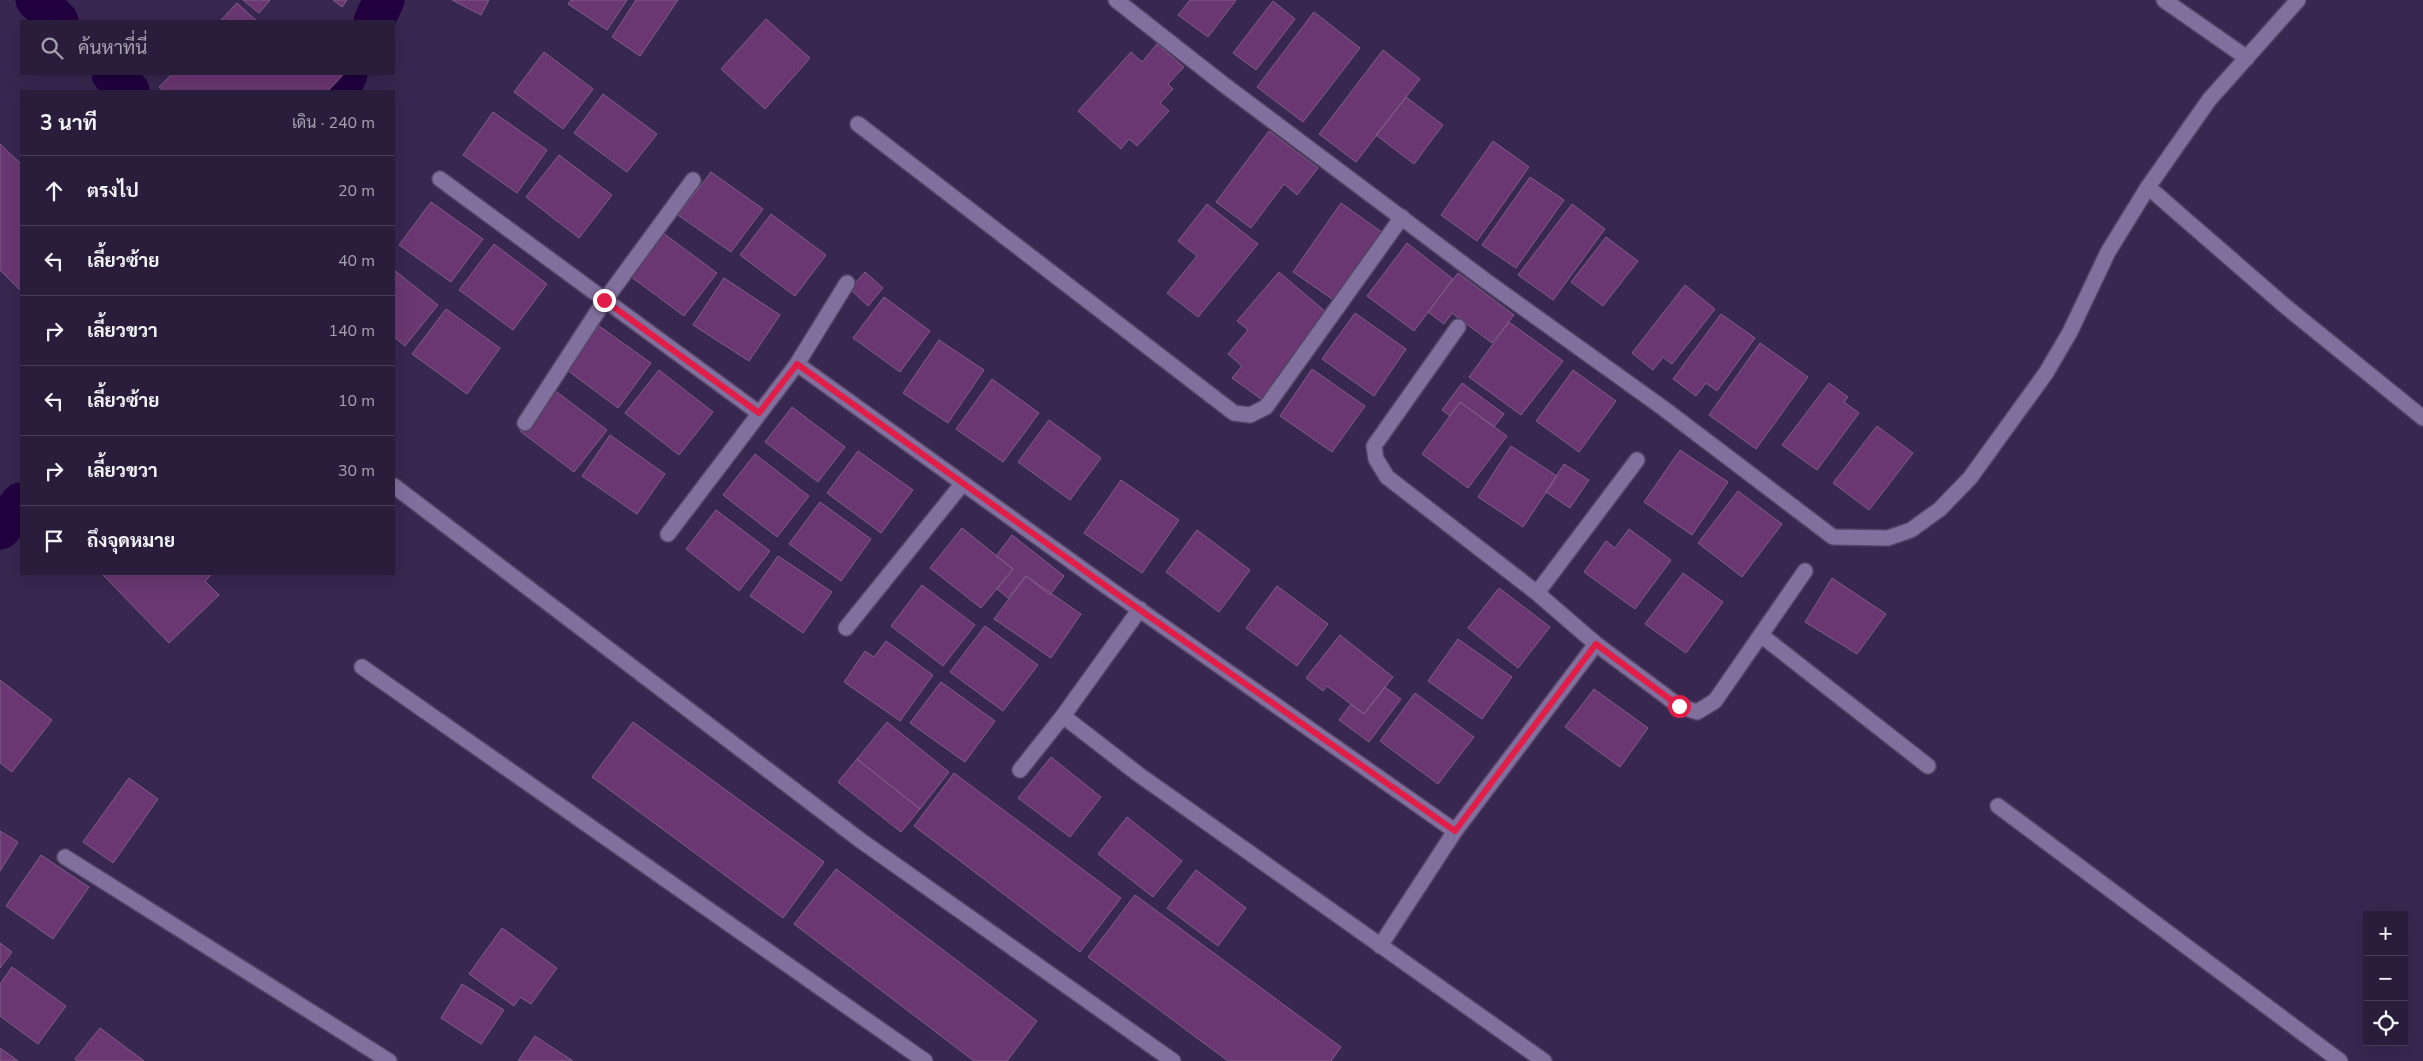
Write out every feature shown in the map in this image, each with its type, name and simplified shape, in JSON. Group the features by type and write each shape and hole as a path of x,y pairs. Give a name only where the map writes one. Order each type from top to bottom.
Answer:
{"street":[{"path":"1116,0 1223,84 1486,281 1663,408 1833,536 1888,538 1911,530 1940,509 1970,478 2046,372 2070,332 2108,252 2148,187 2209,100 2298,0"},
{"path":"2164,0 2247,58"},
{"path":"858,124 1234,413 1250,415 1266,407 1402,217"},
{"path":"440,179 759,413"},
{"path":"525,424 604,300 693,180"},
{"path":"2148,187 2285,306 2423,418"},
{"path":"668,534 797,364 847,284"},
{"path":"1458,327 1374,446 1376,459 1387,477 1537,593 1596,644 1679,706 1697,712 1715,700 1762,636 1805,571"},
{"path":"797,364 1455,831"},
{"path":"1537,593 1636,460"},
{"path":"846,628 963,483"},
{"path":"395,487 860,840 1173,1061"},
{"path":"1020,770 1063,716 1140,609"},
{"path":"1762,636 1928,766"},
{"path":"1380,946 1455,831 1596,644"},
{"path":"362,667 925,1061"},
{"path":"1063,716 1138,774 1544,1061"},
{"path":"1998,806 2340,1061"},
{"path":"65,857 388,1061"}],"building":[{"path":"243,0 270,0 259,13"},
{"path":"333,0 347,0 342,7"},
{"path":"452,0 489,0 481,15"},
{"path":"571,0 627,0 607,30 568,4"},
{"path":"636,0 678,0 640,56 612,37"},
{"path":"1190,0 1236,0 1208,37 1178,15"},
{"path":"1273,1 1295,19 1256,70 1233,53"},
{"path":"237,3 256,20 221,20"},
{"path":"1314,12 1360,48 1303,122 1257,87"},
{"path":"766,19 810,58 765,109 721,69"},
{"path":"1157,44 1184,67 1168,84 1173,89 1160,103 1169,111 1137,146 1129,139 1121,149 1078,111 1131,52 1142,62"},
{"path":"1383,50 1420,79 1356,162 1319,134"},
{"path":"544,52 593,89 563,129 514,92"},
{"path":"171,75 343,75 329,90 163,90 159,87"},
{"path":"603,94 657,134 627,172 574,133"},
{"path":"1406,97 1443,125 1414,164 1376,135"},
{"path":"493,112 547,150 517,193 463,155"},
{"path":"1269,131 1318,168 1297,195 1284,184 1251,228 1216,202"},
{"path":"1493,141 1529,167 1477,241 1441,215"},
{"path":"0,144 20,163 20,290 0,270"},
{"path":"559,155 612,195 579,238 526,197"},
{"path":"711,172 763,209 731,252 678,215"},
{"path":"1530,177 1564,200 1516,268 1482,245"},
{"path":"431,202 483,239 451,282 399,245"},
{"path":"1341,203 1383,233 1335,301 1293,272"},
{"path":"1207,204 1258,244 1198,317 1167,293 1197,256 1178,241"},
{"path":"1572,204 1605,229 1553,300 1518,275"},
{"path":"771,214 826,255 795,296 740,255"},
{"path":"663,233 717,273 684,316 630,276"},
{"path":"1606,237 1638,261 1603,306 1571,282"},
{"path":"1407,243 1453,279 1414,331 1367,296"},
{"path":"494,244 547,284 513,330 459,290"},
{"path":"395,271 438,305 405,346 395,338"},
{"path":"865,272 883,288 868,306 850,289"},
{"path":"1279,272 1327,313 1261,399 1232,378 1242,366 1228,354 1248,330 1237,321"},
{"path":"1458,273 1514,315 1492,343 1452,313 1444,324 1428,312"},
{"path":"724,278 780,315 749,361 693,325"},
{"path":"1685,285 1715,309 1672,364 1663,357 1653,370 1632,353"},
{"path":"884,297 930,331 900,372 853,338"},
{"path":"446,309 500,348 467,394 412,354"},
{"path":"1355,313 1406,349 1374,396 1322,359"},
{"path":"1721,314 1755,338 1717,391 1706,383 1696,396 1673,379"},
{"path":"1509,322 1563,361 1521,415 1469,377"},
{"path":"599,326 651,363 618,408 567,370"},
{"path":"939,340 984,370 948,423 903,393"},
{"path":"1760,343 1808,377 1756,449 1709,415"},
{"path":"1312,369 1365,406 1332,452 1280,416"},
{"path":"659,370 713,412 679,455 625,413"},
{"path":"1573,370 1616,401 1579,452 1536,421"},
{"path":"992,379 1039,413 1003,462 956,429"},
{"path":"1462,383 1504,414 1494,427 1460,402 1450,416 1442,410"},
{"path":"1829,383 1848,397 1844,402 1859,413 1817,470 1782,445"},
{"path":"553,389 607,430 574,472 520,431"},
{"path":"1460,402 1507,436 1468,488 1422,454"},
{"path":"792,407 845,447 818,482 765,442"},
{"path":"1049,420 1101,458 1070,500 1018,462"},
{"path":"1877,426 1913,453 1869,510 1833,483"},
{"path":"610,435 665,474 637,514 582,476"},
{"path":"1511,446 1557,476 1523,527 1478,497"},
{"path":"1680,450 1728,482 1692,535 1644,502"},
{"path":"858,451 913,490 881,533 827,493"},
{"path":"755,454 809,496 777,537 723,495"},
{"path":"1564,464 1589,480 1570,508 1546,492"},
{"path":"1121,480 1179,520 1142,573 1084,533"},
{"path":"1738,491 1782,524 1742,577 1698,543"},
{"path":"820,502 871,539 841,581 789,544"},
{"path":"716,510 770,551 739,591 686,549"},
{"path":"962,528 1013,569 981,608 930,568"},
{"path":"1629,529 1671,560 1635,609 1584,572 1606,541 1615,548"},
{"path":"1197,530 1250,570 1219,612 1166,572"},
{"path":"1012,535 1064,576 1050,595 1026,576 1008,598 997,589 1013,569 996,556"},
{"path":"778,556 832,592 803,633 750,596"},
{"path":"1683,573 1723,602 1686,653 1645,624"},
{"path":"103,575 211,575 205,581 219,595 169,643"},
{"path":"1026,576 1081,614 1051,658 994,619"},
{"path":"1832,578 1886,614 1857,654 1805,622"},
{"path":"922,585 975,625 943,666 891,626"},
{"path":"1277,586 1328,624 1297,666 1246,628"},
{"path":"1499,588 1550,627 1518,668 1468,628"},
{"path":"985,626 1038,665 1003,711 950,672"},
{"path":"1340,635 1393,677 1364,714 1327,686 1323,691 1306,678"},
{"path":"1458,639 1512,677 1482,719 1428,681"},
{"path":"886,641 933,675 900,721 844,682 865,651 874,657"},
{"path":"0,680 52,720 12,772 0,763"},
{"path":"941,682 995,721 965,762 910,723"},
{"path":"1385,687 1401,699 1369,742 1339,720 1351,704 1364,714"},
{"path":"1594,689 1648,728 1620,767 1565,727"},
{"path":"1415,693 1474,737 1438,784 1380,741"},
{"path":"633,722 824,862 783,918 592,777"},
{"path":"887,722 949,772 920,809 857,759"},
{"path":"1051,757 1101,797 1070,837 1018,798"},
{"path":"857,759 920,809 901,832 838,782"},
{"path":"954,773 1121,898 1080,952 914,826"},
{"path":"129,778 158,799 113,863 83,842"},
{"path":"1127,817 1182,861 1153,897 1098,854"},
{"path":"0,831 18,842 0,871"},
{"path":"41,855 89,887 53,939 6,906"},
{"path":"836,869 1037,1021 1007,1061 974,1061 794,924"},
{"path":"1196,870 1246,908 1218,946 1167,908"},
{"path":"1135,895 1341,1047 1331,1061 1228,1061 1088,957"},
{"path":"502,928 557,968 531,1004 520,997 514,1006 469,974"},
{"path":"0,943 12,952 0,968"},
{"path":"12,967 66,1006 38,1044 0,1016 0,984"},
{"path":"462,984 504,1010 481,1044 441,1018"},
{"path":"100,1028 144,1061 78,1061 75,1059"},
{"path":"535,1036 573,1061 518,1061"},
{"path":"0,1048 18,1061 0,1061"}],"waterway":[{"path":"36,0 57,20"},
{"path":"374,20 384,0"},
{"path":"113,75 128,90"},
{"path":"339,90 347,75"},
{"path":"0,529 20,504"}],"route":[{"path":"604,300 759,413 797,364 1110,589 1455,831 1596,644 1679,706"}]}
